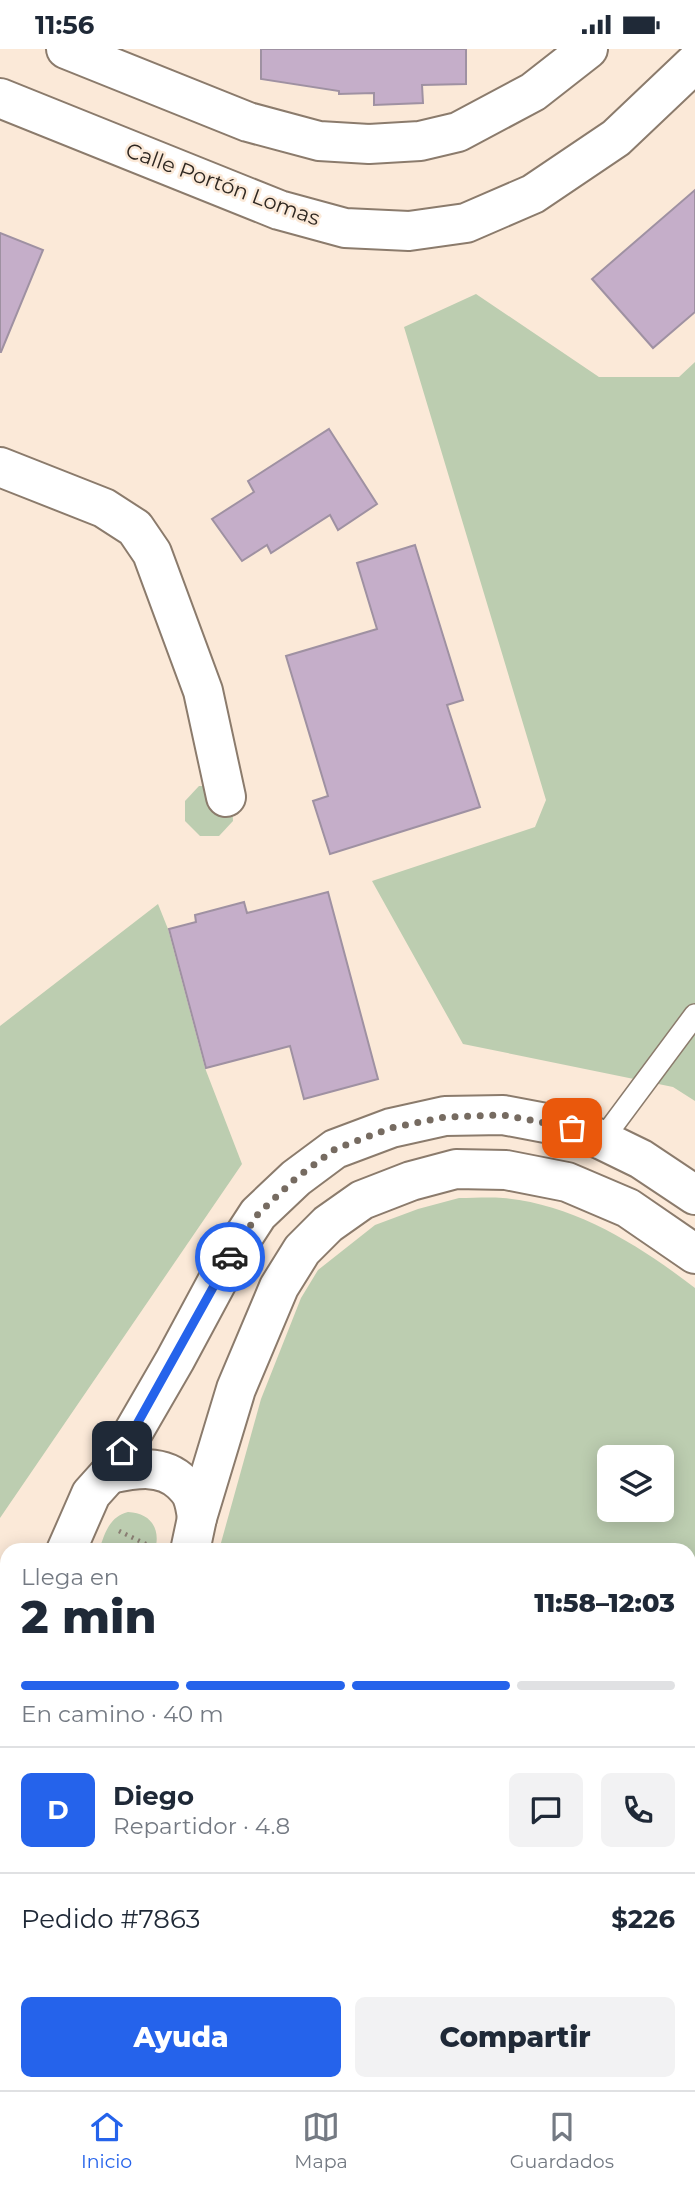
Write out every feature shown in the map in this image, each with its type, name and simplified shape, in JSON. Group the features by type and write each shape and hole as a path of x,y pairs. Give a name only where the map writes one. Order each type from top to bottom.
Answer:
{"street":[{"path":"66,49 248,122 319,141 369,144 420,141 458,132 533,92 587,49"},
{"name":"Calle Portón Lomas","path":"0,98 279,210 345,228 409,232 466,223 533,194 616,138 695,63"},
{"path":"0,467 104,508 135,528 141,536 152,553 203,691 226,797"},
{"path":"70,1543 91,1495 109,1474 232,1254 258,1214 296,1178 335,1149 391,1128 445,1117 503,1115 572,1128 602,1140 641,1159 695,1195"},
{"path":"194,1534 236,1389 279,1287 302,1250 328,1224 362,1200 411,1181 456,1169 506,1170 567,1182 628,1208 695,1254"},
{"path":"109,1474 141,1469 167,1473 177,1478 192,1493 194,1534"}],"lane":[{"path":"602,1140 695,1015"}],"green space":[{"path":"476,294 599,377 679,377 695,362 695,1101 673,1087 463,1044 372,881 535,827 546,800 404,327"},
{"path":"199,786 219,786 232,801 233,821 219,836 200,836 185,821 185,801"},
{"path":"158,904 168,929 205,1068 242,1164 0,1518 0,1026"},
{"path":"459,1198 503,1198 555,1209 605,1229 695,1288 695,1543 221,1543 261,1399 301,1298 318,1270 375,1225"},
{"path":"136,1513 148,1519 155,1529 157,1543 102,1543 112,1522 122,1514"}],"building":[{"path":"261,49 466,49 466,84 422,85 423,103 374,105 374,93 339,94 339,91 261,79"},
{"path":"695,190 695,312 653,348 592,279"},
{"path":"0,233 43,250 1,352 0,352"},
{"path":"329,429 377,504 338,530 330,515 271,553 267,545 242,561 212,519 254,492 248,481"},
{"path":"415,545 463,700 447,705 480,807 330,854 313,801 328,796 286,656 377,629 357,563"},
{"path":"328,892 378,1079 304,1099 290,1046 206,1068 169,929 196,922 195,915 244,902 247,913"}],"way so far":[{"path":"230,1257 258,1214 296,1178 335,1149 391,1128 445,1117 503,1115 572,1128"}],"route":[{"path":"122,1451 230,1257"}]}
